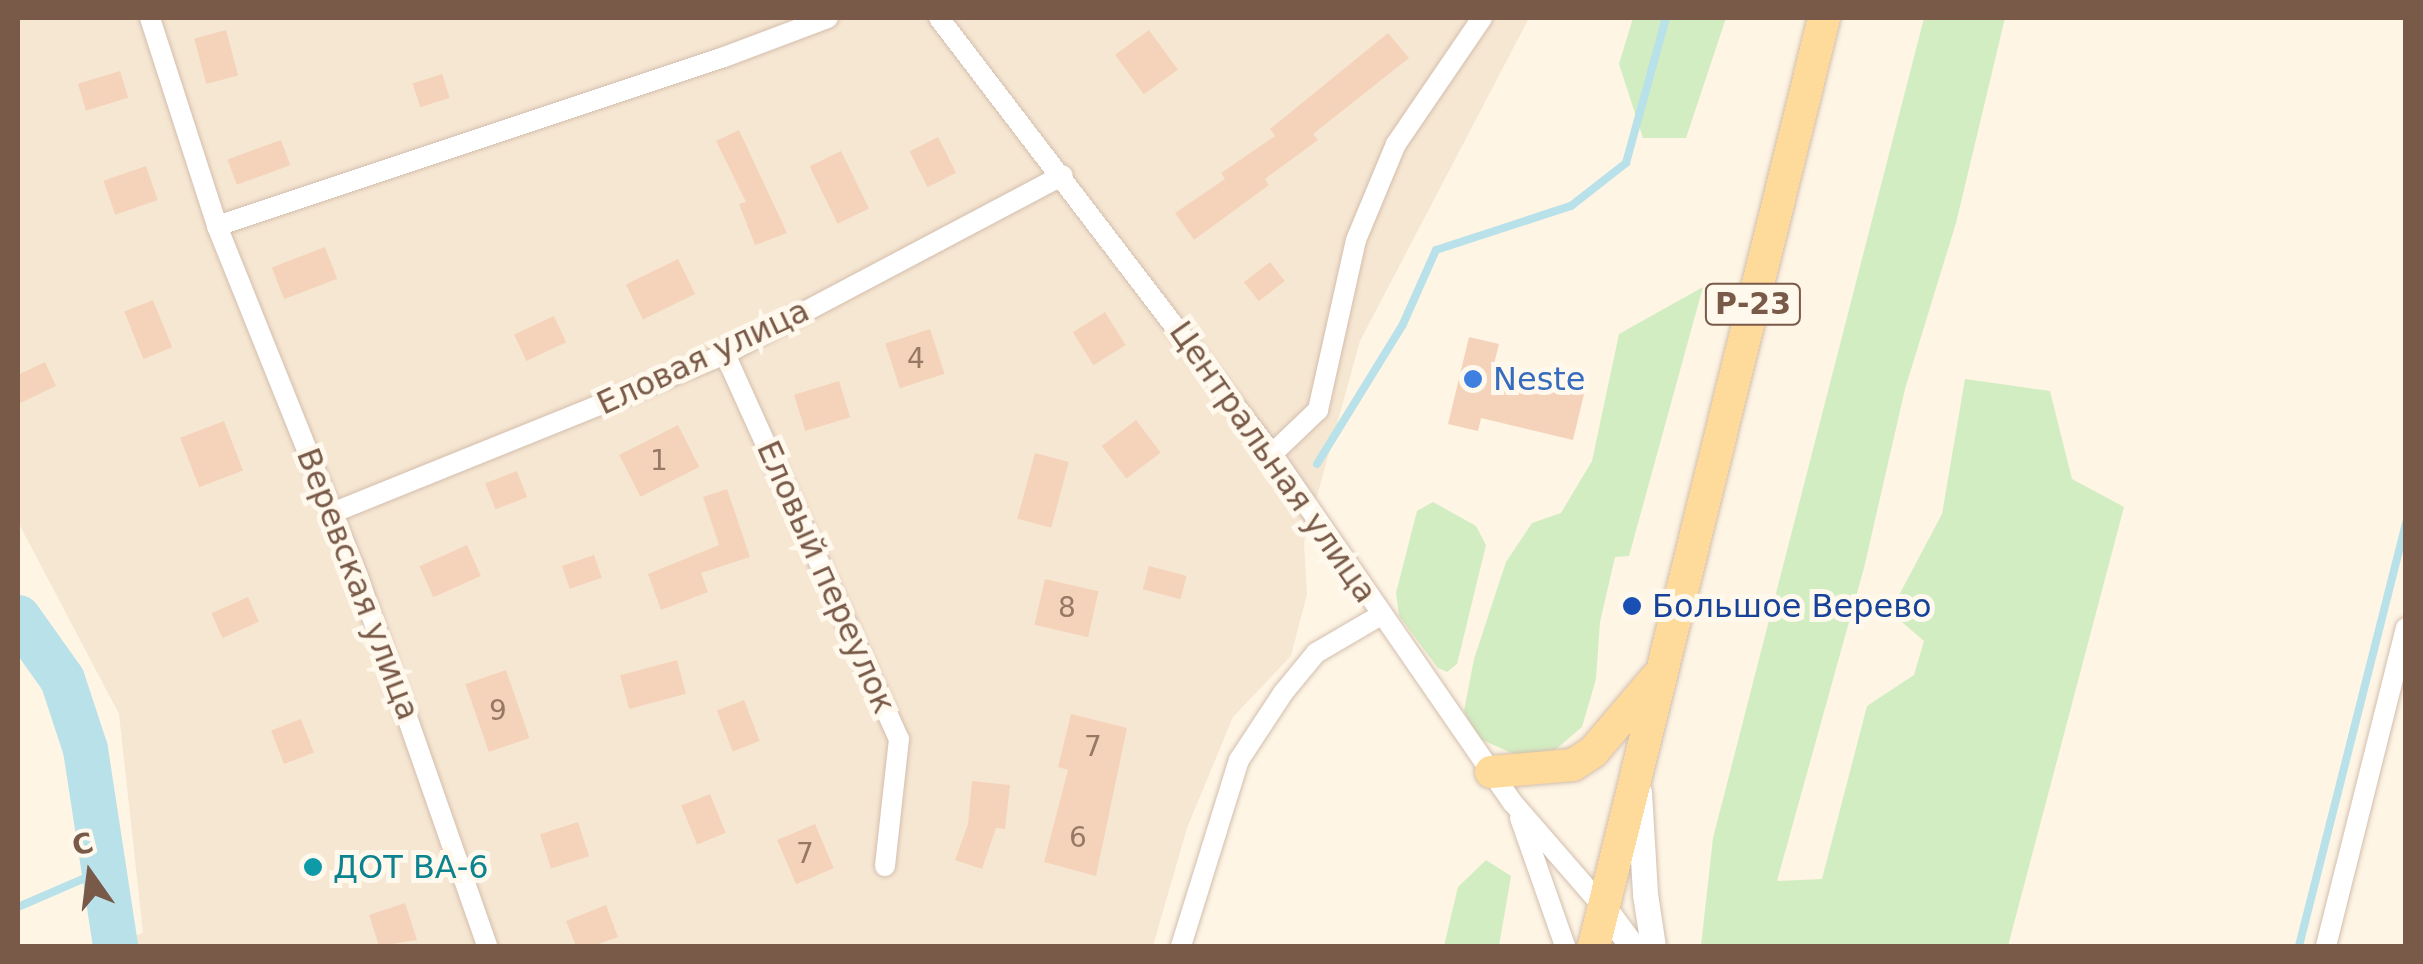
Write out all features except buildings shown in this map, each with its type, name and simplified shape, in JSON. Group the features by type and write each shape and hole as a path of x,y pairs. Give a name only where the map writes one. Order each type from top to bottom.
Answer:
{"main road":[{"name":"Р-23","path":"1594,946 1824,18"},
{"path":"1491,772 1573,765 1593,752 1662,671"}],"street":[{"name":"Веревская улица","path":"150,18 216,226 332,513 412,726 487,946"},
{"path":"216,226 724,57 828,18"},
{"name":"Центральная улица","path":"939,18 1272,454 1514,803 1604,908"},
{"path":"1272,454 1318,410 1334,353 1356,240 1396,144 1482,18"},
{"name":"Еловая улица","path":"332,513 725,354 1063,176"},
{"name":"Еловый переулок","path":"725,354 899,739 885,866"},
{"path":"1181,946 1240,760 1283,693 1316,653 1381,615"},
{"path":"2326,946 2406,628"},
{"path":"1638,772 1645,894 1653,946"},
{"path":"1514,803 1565,946"},
{"path":"1604,908 1632,946"}],"shaded area":[{"path":"18,18 1529,18 1360,341 1304,543 1307,594 1291,656 1233,717 1187,828 1153,946 105,946 143,933 119,714 18,522"}],"green space":[{"path":"1633,18 1726,18 1686,138 1643,138 1619,64"},
{"path":"1924,18 2005,18 1956,223 1905,389 1864,568 1777,881 1822,879 1867,706 1914,675 1924,641 1890,612 1942,514 1965,379 2050,391 2072,479 2124,507 2008,946 1701,946 1713,838"},
{"path":"1703,287 1629,556 1615,557 1600,622 1596,679 1582,727 1555,750 1516,755 1478,738 1464,711 1474,659 1506,562 1532,523 1561,513 1592,461 1619,334"},
{"path":"1433,502 1476,526 1486,545 1457,664 1447,672 1438,668 1399,616 1396,593 1417,511"},
{"path":"1486,860 1511,876 1499,946 1444,946 1458,887"}],"waterway":[{"path":"1317,464 1403,324 1436,250 1571,206 1626,163 1666,18"},
{"path":"2299,946 2406,522"},
{"path":"18,617 62,679 85,749 115,946"},
{"path":"18,907 106,869"}],"place":[{"name":"Neste","path":"1473,379"},
{"name":"Большое Верево","path":"1632,606"},
{"name":"ДОТ ВА-6","path":"313,867"}]}
